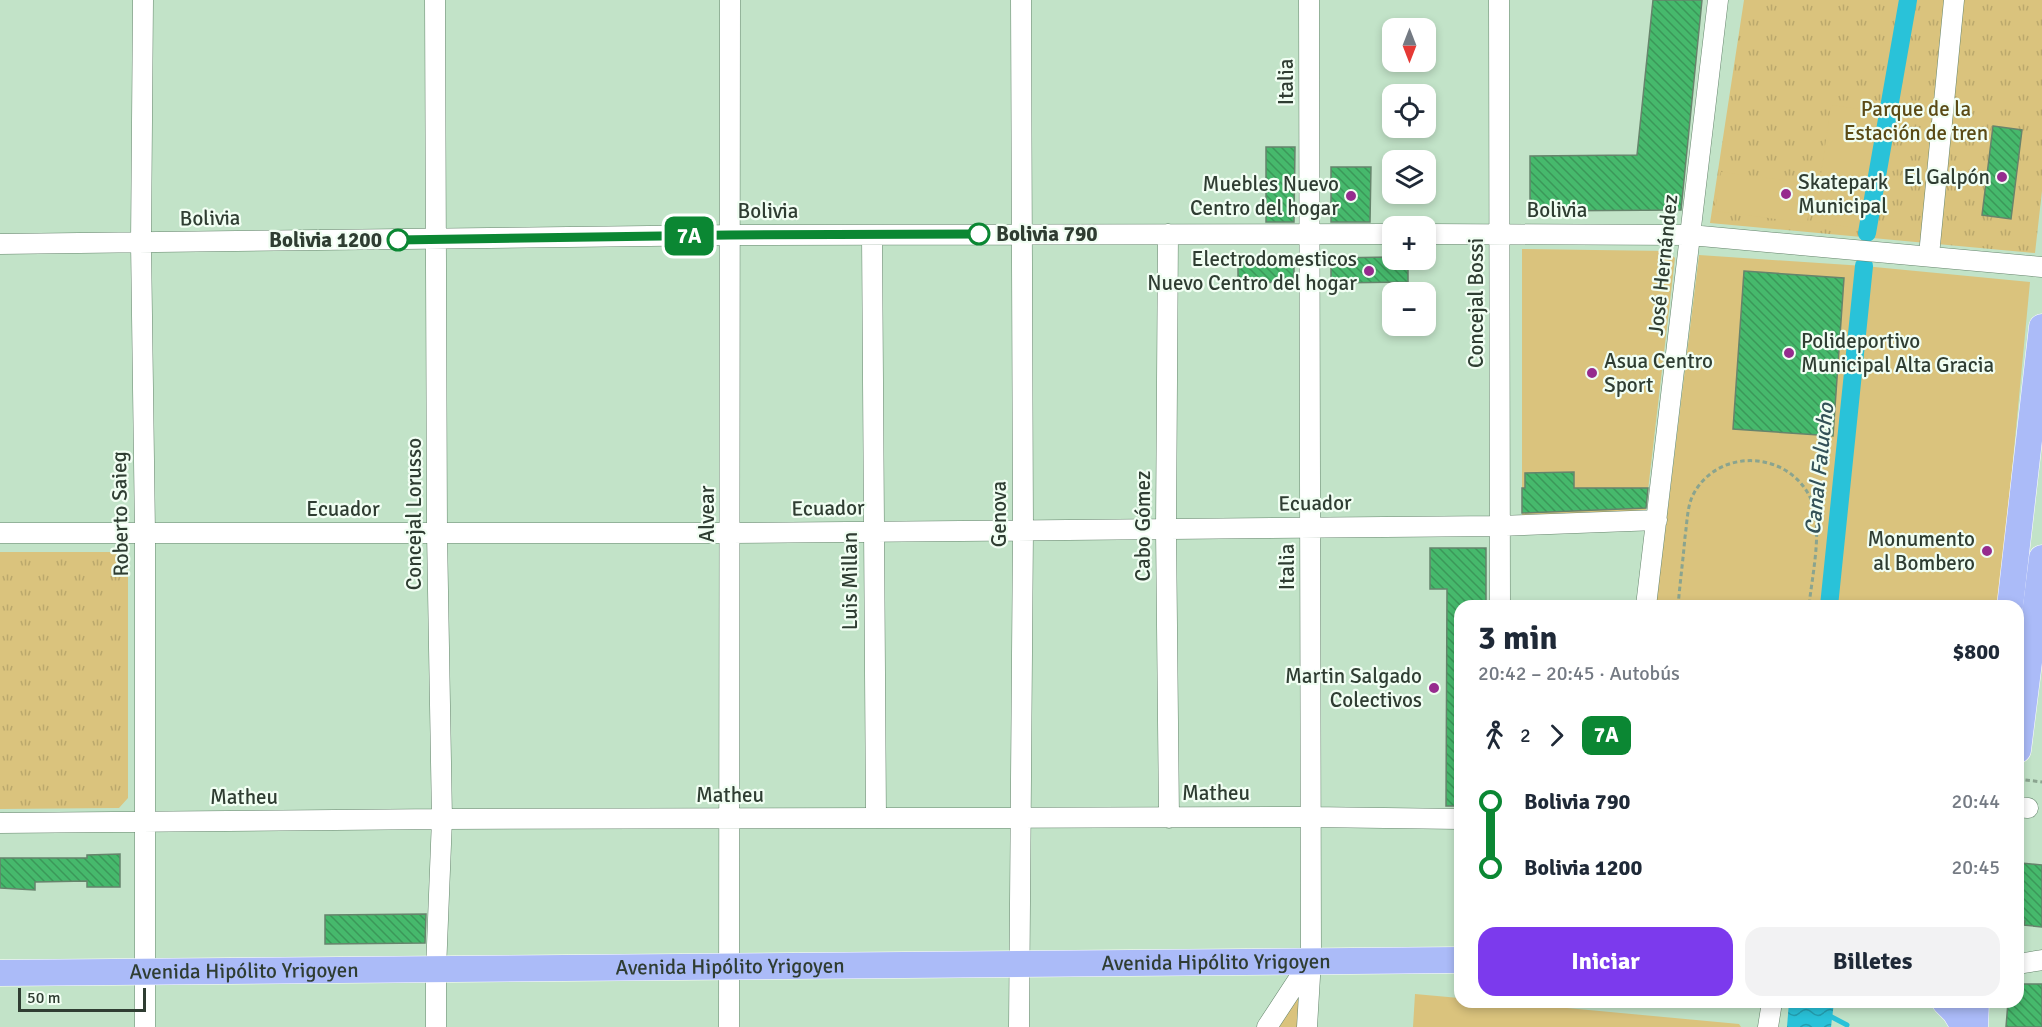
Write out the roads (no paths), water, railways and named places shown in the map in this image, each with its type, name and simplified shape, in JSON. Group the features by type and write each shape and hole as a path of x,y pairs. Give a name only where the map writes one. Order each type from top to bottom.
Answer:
{"main road":[{"path":"2011,600 2017,554 2035,464 2042,327"},
{"path":"2024,744 2042,558"},
{"name":"Avenida Hipólito Yrigoyen","path":"0,973 1454,960"},
{"path":"1951,1008 1964,1027"},
{"path":"1975,1027 1976,1008"}],"street":[{"name":"Roberto Saieg","path":"143,0 141,243 145,533 145,1027"},
{"name":"Concejal Lorusso","path":"435,0 437,533 442,819 436,1027"},
{"name":"Alvear","path":"729,1027 730,0"},
{"name":"Genova","path":"1019,1027 1023,530 1021,0"},
{"name":"Italia","path":"1307,1027 1311,960 1309,0"},
{"name":"Concejal Bossi","path":"1499,0 1500,600"},
{"name":"José Hernández","path":"1647,600 1718,0"},
{"path":"1929,255 1954,0"},
{"name":"Cabo Gómez","path":"1168,234 1166,529 1169,818"},
{"name":"Bolivia","path":"0,244 729,235 1382,234"},
{"name":"Bolivia","path":"1436,234 1690,235 2042,267"},
{"name":"Luis Millan","path":"872,235 876,818"},
{"name":"Ecuador","path":"0,534 731,533 1499,526 1658,520"},
{"path":"2017,554 2042,558"},
{"name":"Matheu","path":"0,824 442,819 1310,817 1454,819"},
{"path":"1267,1027 1311,960"},
{"path":"1768,1027 1771,1008"}],"water":[{"path":"1789,1008 1833,1008 1831,1027 1787,1027"}],"waterway":[{"name":"Canal Falucho","path":"1867,233 1908,0"},
{"name":"Canal Falucho","path":"1830,600 1864,266"},
{"path":"1828,1015 1847,1025"}],"place":[{"name":"El Galpón","path":"2002,177"},
{"name":"Skatepark Municipal","path":"1786,194"},
{"name":"Muebles Nuevo Centro del hogar","path":"1351,196"},
{"name":"Bolivia 790","path":"979,234"},
{"name":"Bolivia 1200","path":"398,240"},
{"name":"Electrodomesticos Nuevo Centro del hogar","path":"1369,271"},
{"name":"Polideportivo Municipal Alta Gracia","path":"1789,353"},
{"name":"Asua Centro Sport","path":"1592,373"},
{"name":"Monumento al Bombero","path":"1987,551"},
{"name":"Martin Salgado Colectivos","path":"1434,688"}],"park label":[{"name":"Parque de la Estación de tren","path":"1916,121"}]}
